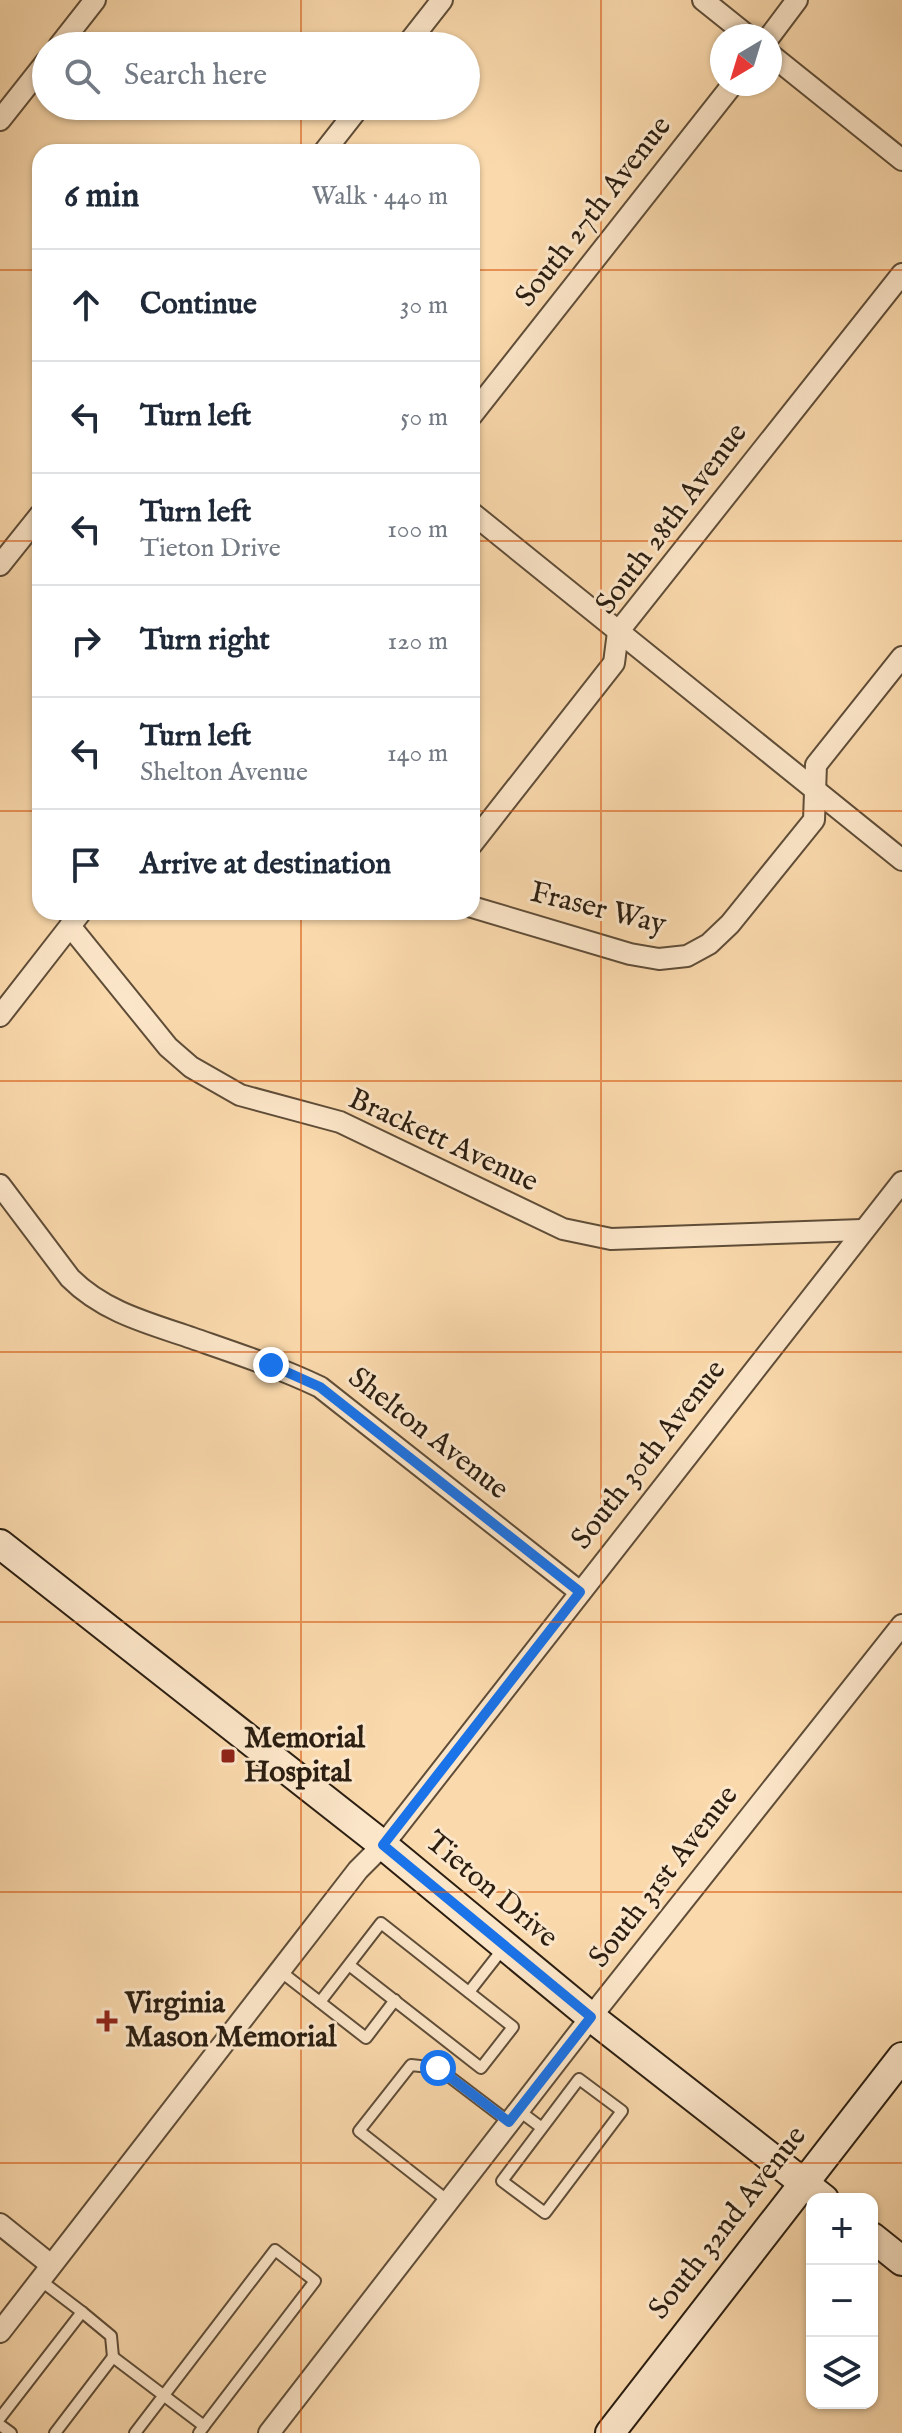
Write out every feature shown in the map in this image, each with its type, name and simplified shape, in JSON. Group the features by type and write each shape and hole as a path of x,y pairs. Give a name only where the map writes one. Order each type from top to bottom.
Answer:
{"main road":[{"name":"Tieton Drive","path":"0,1544 383,1845 591,2017 813,2190"},
{"name":"South 32nd Avenue","path":"610,2433 813,2190 902,2057"},
{"path":"878,2242 902,2261"}],"street":[{"path":"70,32 95,0"},
{"path":"417,32 442,0"},
{"path":"703,0 733,24"},
{"path":"779,24 797,0"},
{"path":"782,64 902,160"},
{"path":"0,120 32,80"},
{"name":"South 27th Avenue","path":"480,405 724,96"},
{"path":"330,144 349,120"},
{"name":"South 28th Avenue","path":"480,834 614,663 618,632 902,274"},
{"path":"480,520 902,860"},
{"path":"0,565 32,525"},
{"name":"Fraser Way","path":"480,909 630,954 659,959 687,956 709,944 730,924 814,820 816,765 902,657"},
{"path":"0,1016 75,920"},
{"name":"Brackett Avenue","path":"77,920 168,1047 191,1067 240,1095 340,1122 563,1229 611,1239 862,1230"},
{"name":"South 30th Avenue","path":"0,2332 358,1870 383,1845 902,1182"},
{"name":"Shelton Avenue","path":"0,1185 84,1292 132,1318 271,1365 320,1387 580,1592"},
{"name":"South 31st Avenue","path":"269,2433 591,2017 902,1625"},
{"path":"0,2224 45,2272"}],"lane":[{"path":"320,2002 381,1923 513,2027 481,2068 349,1965"},
{"path":"469,1992 505,1946"},
{"path":"280,1971 366,2038 395,2000"},
{"path":"448,2201 359,2131 411,2065 438,2068 514,2116 542,2128"},
{"path":"579,2079 622,2111 545,2213 502,2181 542,2128 579,2079"},
{"path":"113,2357 164,2395 202,2430 315,2281 275,2250 164,2395 135,2433"},
{"path":"45,2272 82,2312 111,2336 113,2357 55,2433"},
{"path":"0,2418 82,2312"},
{"path":"0,2425 11,2433"}],"place":[{"name":"Memorial Hospital","path":"228,1756"},
{"name":"Virginia Mason Memorial","path":"107,2021"}],"route":[{"path":"271,1365 320,1387 580,1592 383,1845 591,2017 509,2122 438,2068"}]}
